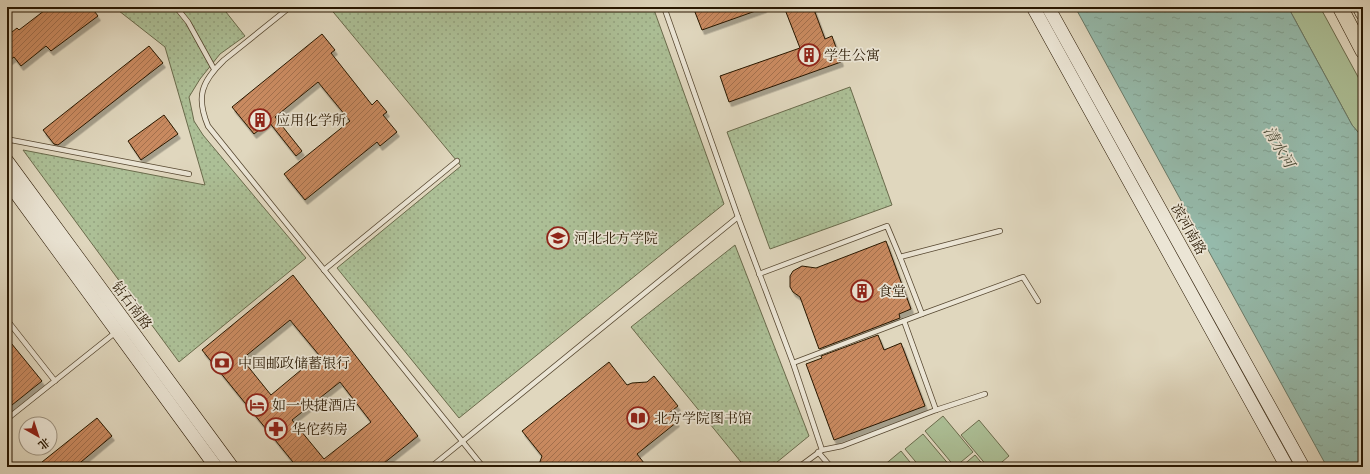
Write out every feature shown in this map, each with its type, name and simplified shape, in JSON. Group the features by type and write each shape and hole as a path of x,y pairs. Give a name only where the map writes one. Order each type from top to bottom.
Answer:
{"main road":[{"path":"1033,7 1287,467"},
{"name":"滨河南路","path":"1048,7 1303,467"},
{"path":"1340,7 1363,52"},
{"path":"1360,7 1363,13"},
{"name":"钻石南路","path":"7,161 232,467"},
{"name":"钻石南路","path":"7,181 216,467"}],"lane":[{"path":"176,7 188,22 214,69"},
{"path":"290,7 214,69 204,84 202,98 203,114 208,126 483,467"},
{"path":"664,7 738,218 793,363 820,451 830,467"},
{"path":"7,143 11,140 189,174"},
{"path":"324,270 457,161"},
{"path":"431,467 738,218"},
{"path":"759,274 887,226 922,314"},
{"path":"900,257 1000,231"},
{"path":"793,363 1023,277 1038,301"},
{"path":"7,320 55,381"},
{"path":"904,321 936,410"},
{"path":"7,419 117,331"},
{"path":"799,467 820,451 842,446 936,410 985,394"}],"shaded area":[{"path":"114,7 222,7 245,36 220,54 200,79 189,97 194,121 203,135 306,258 179,362 23,150 205,185 165,47"},
{"path":"329,7 653,7 724,204 459,418 337,268 461,166"},
{"path":"1288,7 1320,7 1363,86 1363,138 1352,125"},
{"path":"850,87 892,205 770,249 727,132"},
{"path":"735,245 809,436 771,467 745,467 631,327"},
{"path":"943,416 973,452 955,467 925,431"},
{"path":"979,420 1009,456 996,467 988,467 961,435"},
{"path":"923,434 951,467 920,467 905,449"},
{"path":"901,451 914,467 883,466"},
{"path":"975,455 985,467 961,467"}],"water":[{"name":"清水河","path":"1075,7 1288,7 1352,125 1363,138 1363,467 1327,467"}],"building":[{"path":"49,7 91,7 98,16 51,51 46,46 21,66 14,57 7,62 7,36 17,28 19,30"},
{"path":"693,7 764,7 764,8 702,30"},
{"name":"学生公寓","path":"784,7 813,7 825,39 832,36 841,62 729,102 720,76 800,48"},
{"name":"应用化学所","path":"322,34 335,50 331,53 372,105 377,100 387,112 383,115 397,132 380,146 377,142 305,200 284,174 350,121 318,82 275,117 302,151 296,156 269,122 254,134 232,107"},
{"path":"149,46 163,63 58,145 54,144 43,130"},
{"path":"164,115 178,134 141,160 128,141"},
{"name":"食堂","path":"886,241 911,309 899,314 900,318 819,349 800,297 793,292 790,287 790,276 793,271 802,266 816,268"},
{"path":"293,275 418,436 379,467 297,467 202,350","holes":["290,320 319,355 271,395 242,359","340,382 371,422 324,459 292,420"]},
{"path":"878,335 884,350 901,343 925,406 834,440 806,364 822,358 821,356"},
{"path":"7,338 42,381 7,409"},
{"path":"609,362 627,385 632,383 647,382 654,376 678,406 669,413 677,422 637,454 644,463 639,467 538,467 542,456 522,431"},
{"path":"97,418 112,436 75,467 46,467 42,462 50,456 58,456 58,449"}],"place":[{"name":"学生公寓","path":"809,55"},
{"name":"应用化学所","path":"260,120"},
{"name":"河北北方学院","path":"558,238"},
{"name":"食堂","path":"862,291"},
{"name":"中国邮政储蓄银行","path":"222,363"},
{"name":"如一快捷酒店","path":"257,405"},
{"name":"北方学院图书馆","path":"638,418"},
{"name":"华佗药房","path":"276,429"}]}
